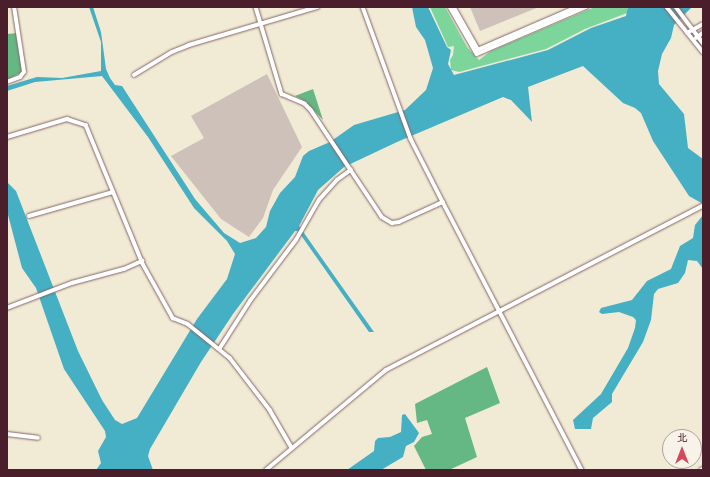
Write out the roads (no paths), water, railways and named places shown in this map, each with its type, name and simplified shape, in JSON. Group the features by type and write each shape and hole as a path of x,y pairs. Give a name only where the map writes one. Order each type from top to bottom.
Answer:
{"street":[{"path":"7,82 20,77 24,72 14,7"},
{"path":"256,7 282,94 305,104 329,136 387,222 399,222 442,202"},
{"path":"134,75 172,52 317,7"},
{"path":"363,7 398,109 411,139 442,202 582,470"},
{"path":"450,7 477,51"},
{"path":"454,7 477,51"},
{"path":"477,51 577,7"},
{"path":"477,51 586,7"},
{"path":"667,7 703,52"},
{"path":"676,7 703,44"},
{"path":"687,33 703,24"},
{"path":"694,40 703,33"},
{"path":"7,137 67,119 86,125 142,261 173,318 188,324 219,347 270,410 292,448"},
{"path":"219,347 296,240 319,200 337,180 351,170"},
{"path":"29,216 113,192"},
{"path":"266,470 373,378 702,207"},
{"path":"7,308 55,290 142,261"},
{"path":"7,434 38,438"}],"water":[{"path":"89,7 93,7 101,32 106,69 110,78 115,85 122,86 195,199 224,233 240,243 256,238 266,227 270,211 280,193 295,177 303,156 309,151 330,142 354,125 405,110 426,90 433,68 425,40 416,27 412,7 428,7 447,47 451,50 448,64 454,75 548,50 591,28 626,16 628,7 692,7 674,25 671,38 662,54 658,71 659,84 684,114 688,148 703,159 703,204 689,196 653,141 641,113 635,108 623,103 583,66 528,87 532,122 511,100 503,97 397,142 344,167 318,190 299,226 374,332 369,332 298,231 295,231 233,314 201,362 150,449 148,456 153,470 96,470 101,463 98,451 106,437 105,431 64,369 36,288 22,268 7,211 7,182 16,191 78,351 102,400 115,420 122,424 137,418 197,319 227,279 235,254 227,241 194,208 148,137 102,76 35,82 7,91 7,86 37,77 62,78 101,71 101,42"},
{"path":"703,215 703,269 697,261 688,260 685,273 678,283 658,289 654,294 651,320 643,342 612,394 612,402 593,418 591,429 575,429 573,420 601,394 628,348 635,328 636,320 633,317 619,312 602,314 599,312 601,308 632,300 647,281 671,269 680,246 693,238 695,225"},
{"path":"405,414 419,433 414,442 406,446 403,457 381,470 347,470 374,451 375,441 378,438 390,437 401,432 402,415"}]}
